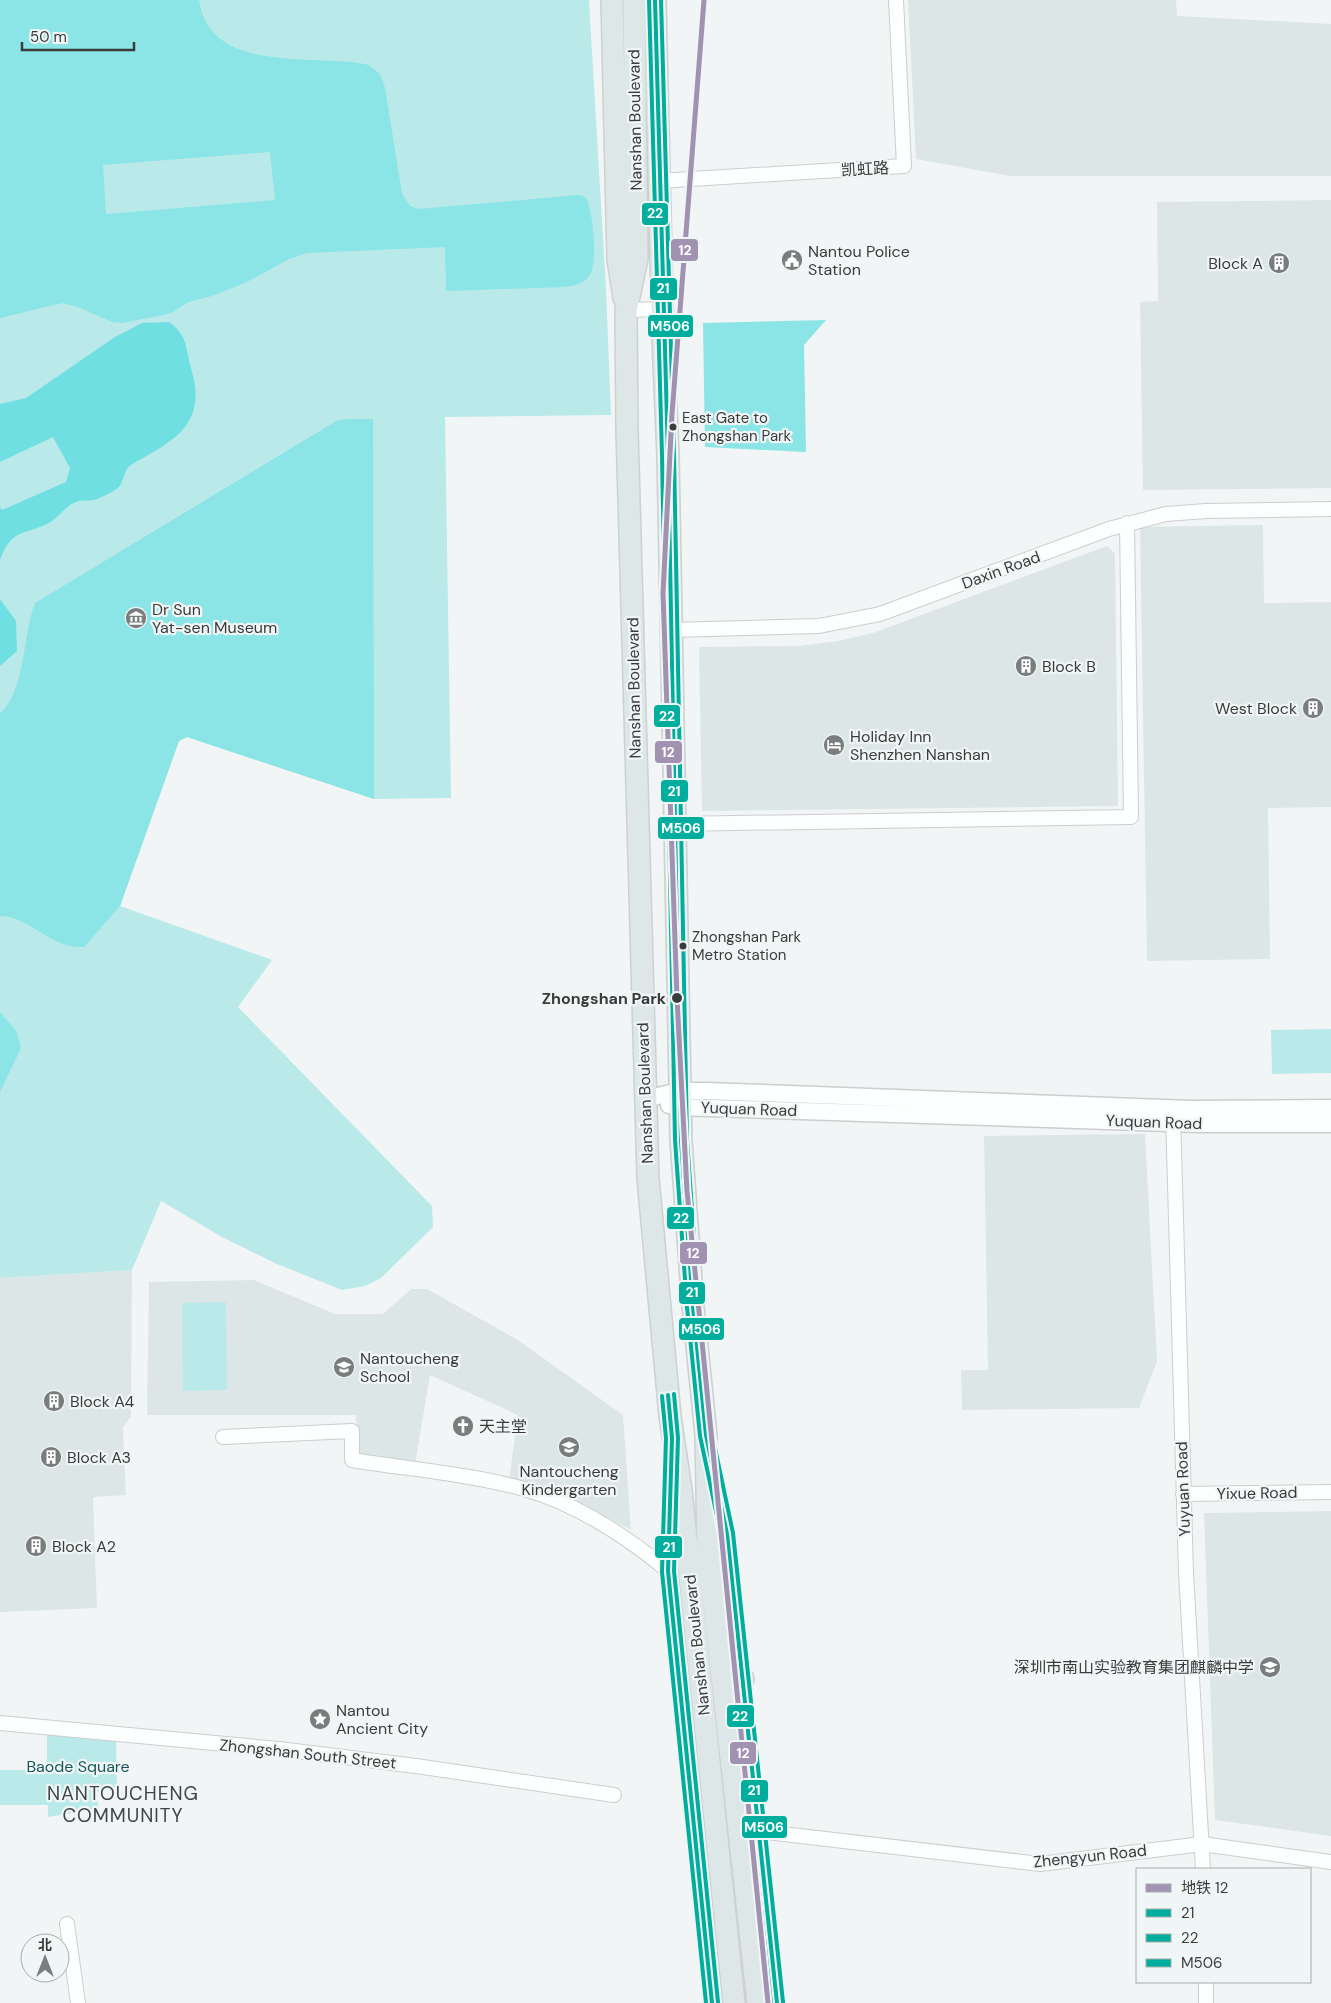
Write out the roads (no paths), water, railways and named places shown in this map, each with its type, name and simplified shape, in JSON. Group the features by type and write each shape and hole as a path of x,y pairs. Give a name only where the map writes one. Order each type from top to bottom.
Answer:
{"main road":[{"path":"612,0 618,260 626,310"},
{"name":"Nanshan Boulevard","path":"634,0 637,259 626,310 645,1099 650,1197 672,1438 681,1490 734,2003"},
{"name":"Nanshan Boulevard","path":"655,0 662,309 668,455 679,1099 693,1307 706,1435 708,1549 758,2003"},
{"path":"634,29 655,28 660,0"},
{"path":"721,1659 743,1679"}],"street":[{"name":"凯虹路","path":"659,181 904,166 896,0"},
{"path":"626,310 662,309"},
{"name":"Daxin Road","path":"671,630 819,626 880,614 1127,523 1186,512 1331,509"},
{"path":"674,824 1131,816 1127,523"},
{"name":"Yuquan Road","path":"645,1099 1173,1115 1331,1124"},
{"name":"Yuquan Road","path":"1173,1115 1331,1108"},
{"name":"Yuyuan Road","path":"1173,1115 1183,1494 1203,1868"},
{"path":"223,1437 352,1432 352,1460 525,1489 596,1520 648,1554 668,1571"},
{"path":"706,1435 727,1534 778,2003"},
{"path":"672,1438 668,1571 712,2003"},
{"name":"Yixue Road","path":"1183,1494 1331,1492"},
{"name":"Zhongshan South Street","path":"0,1723 279,1749 416,1766 614,1795"},
{"name":"Zhengyun Road","path":"758,1832 1040,1864 1202,1844 1331,1862"},
{"path":"67,1924 78,2003"},
{"path":"1206,1983 1206,2003"}],"metro line":[{"name":"12","path":"704,0 672,414 663,593 677,998 687,1191 768,2003"}],"place":[{"name":"Nantou Police Station","path":"792,260"},
{"name":"Block A","path":"1279,263"},
{"name":"East Gate to Zhongshan Park","path":"673,427"},
{"name":"Dr Sun Yat-sen Museum","path":"136,618"},
{"name":"Block B","path":"1026,666"},
{"name":"West Block","path":"1313,708"},
{"name":"Holiday Inn Shenzhen Nanshan","path":"834,745"},
{"name":"Zhongshan Park Metro Station","path":"683,946"},
{"name":"Zhongshan Park","path":"677,998"},
{"name":"Nantoucheng School","path":"344,1367"},
{"name":"Block A4","path":"54,1401"},
{"name":"天主堂","path":"463,1426"},
{"name":"Nantoucheng Kindergarten","path":"569,1447"},
{"name":"Block A3","path":"51,1457"},
{"name":"Block A2","path":"36,1546"},
{"name":"深圳市南山实验教育集团麒麟中学","path":"1270,1667"},
{"name":"Nantou Ancient City","path":"320,1719"}],"district":[{"name":"NANTOUCHENG COMMUNITY","path":"123,1804"}],"park label":[{"name":"Baode Square","path":"78,1766"}]}
